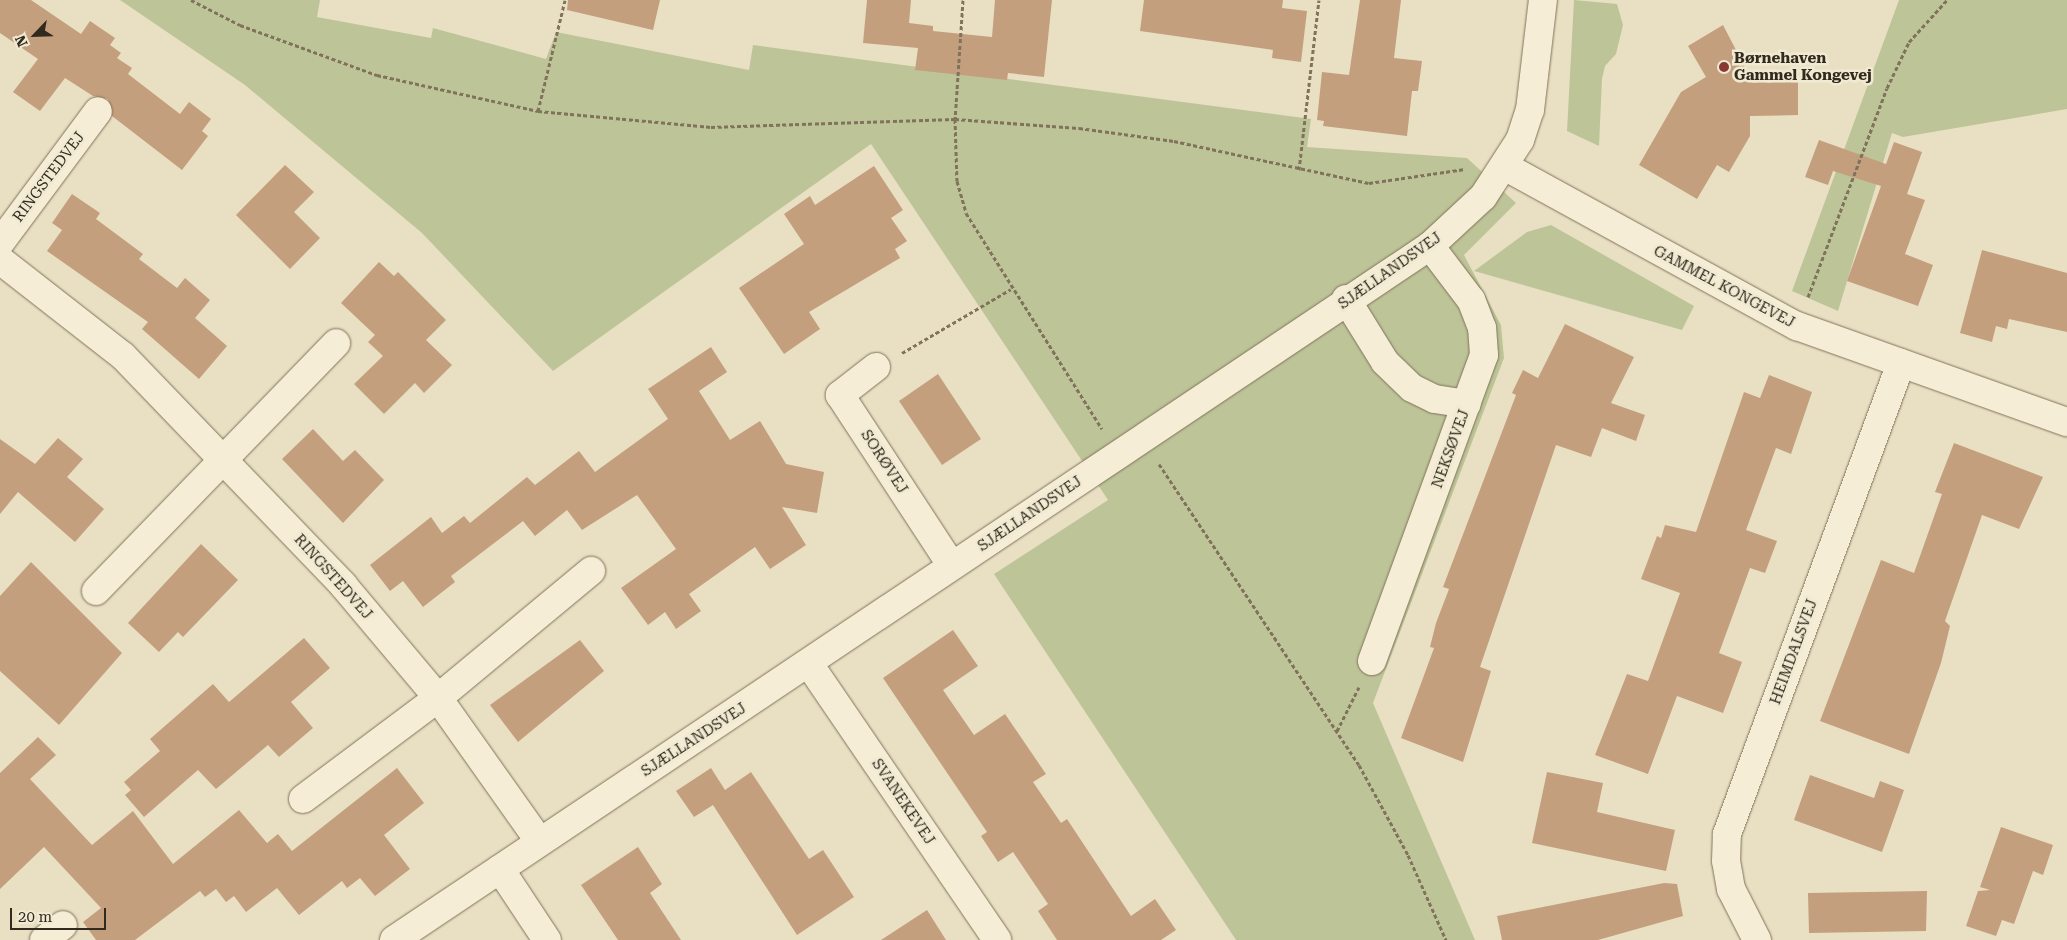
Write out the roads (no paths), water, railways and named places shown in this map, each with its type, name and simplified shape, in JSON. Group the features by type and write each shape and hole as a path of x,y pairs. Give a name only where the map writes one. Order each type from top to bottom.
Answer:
{"street":[{"name":"SJÆLLANDSVEJ","path":"394,940 809,664 1142,438 1320,324 1346,299 1430,246 1483,198 1506,167 1530,110 1542,0"},
{"name":"RINGSTEDVEJ","path":"0,243 98,111"},
{"name":"GAMMEL KONGEVEJ","path":"1506,167 1797,326 2067,422"},
{"name":"NEKSØVEJ","path":"1372,661 1468,404 1484,355 1482,328 1471,300 1430,246"},
{"name":"RINGSTEDVEJ","path":"0,260 123,356 224,459 342,585 438,698 540,842"},
{"path":"1346,299 1385,362 1412,388 1435,399 1468,404"},
{"path":"96,591 336,343"},
{"name":"HEIMDALSVEJ","path":"1757,940 1731,889 1727,834 1901,364"},
{"name":"SORØVEJ","path":"876,367 840,395 952,566"},
{"path":"303,799 438,698 591,571"},
{"name":"SVANEKEVEJ","path":"809,664 997,940"},
{"path":"500,869 547,940"}],"place":[{"name":"Børnehaven Gammel Kongevej","path":"1724,67"}]}
